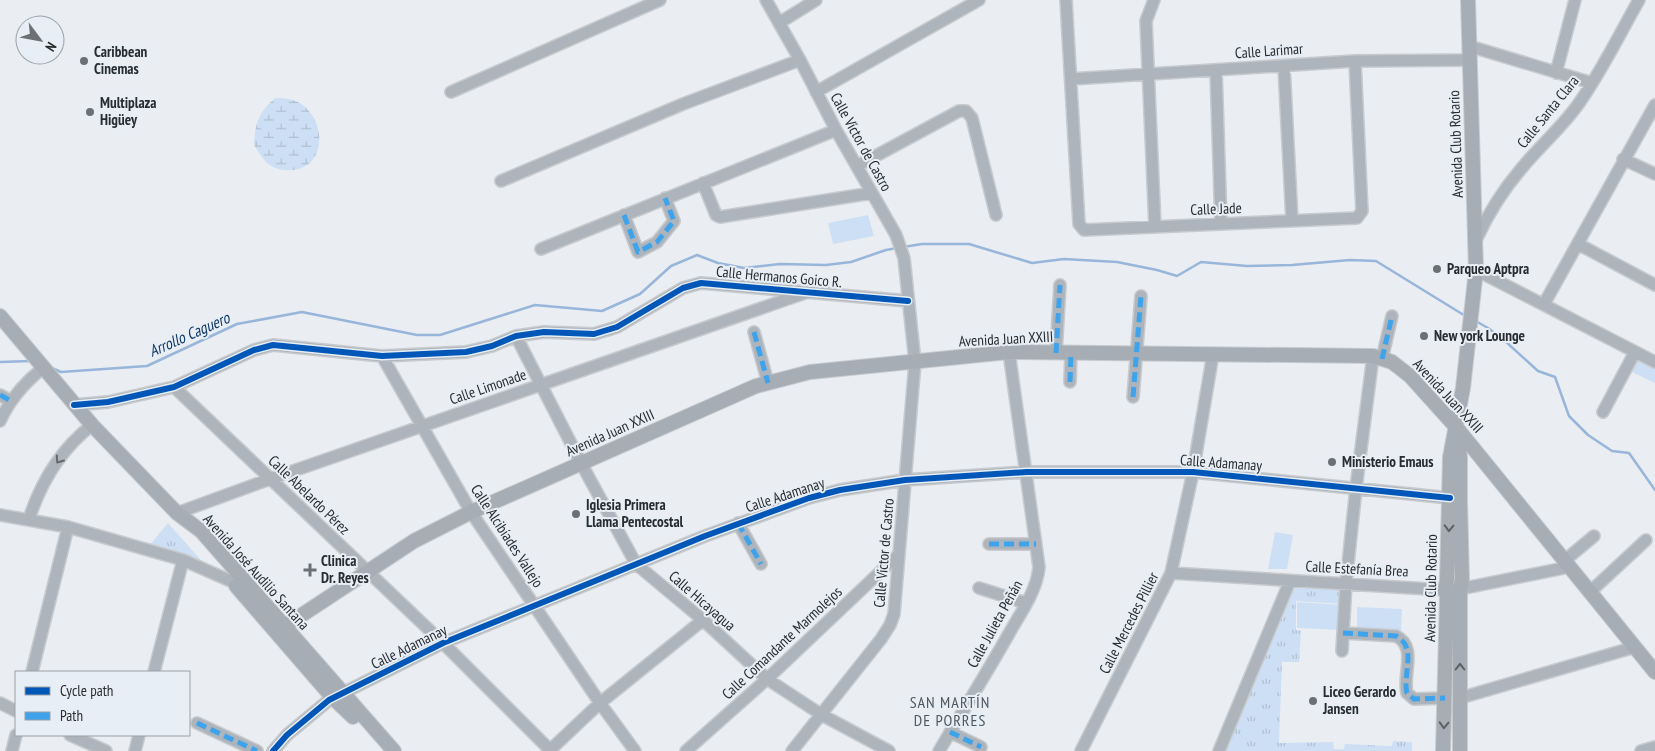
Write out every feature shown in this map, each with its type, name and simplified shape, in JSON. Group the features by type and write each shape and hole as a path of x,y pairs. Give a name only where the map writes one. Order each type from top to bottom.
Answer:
{"main road":[{"name":"Avenida Club Rotario","path":"1443,751 1447,596 1445,590 1447,580 1450,457 1463,388 1476,270 1468,0"},
{"name":"Avenida José Audilio Santana","path":"0,316 92,425 177,513 200,531 280,629 338,696 394,751"},
{"name":"Avenida Juan XXIII","path":"280,629 414,541 471,512 756,386 810,372 1009,352 1378,357 1392,362 1410,376 1456,428 1655,672"},
{"name":"Avenida Club Rotario","path":"1456,428 1460,458 1462,579 1460,589 1460,751"},
{"path":"177,513 233,582 280,629"},
{"path":"338,696 386,751"}],"street":[{"path":"451,92 660,0"},
{"name":"Calle Víctor de Castro","path":"766,0 836,130 896,234 904,258 915,362 894,614 890,625 881,639 792,751"},
{"path":"780,23 816,0"},
{"path":"816,92 979,0"},
{"path":"1066,0 1071,79"},
{"path":"1154,0 1146,21 1155,227"},
{"path":"1556,73 1575,0"},
{"name":"Calle Santa Clara","path":"1476,240 1488,214 1500,195 1521,168 1572,112 1592,83 1639,0"},
{"path":"1469,46 1592,83"},
{"path":"501,181 683,104 800,60"},
{"name":"Calle Larimar","path":"1071,79 1355,61 1470,60"},
{"name":"Calle Jade","path":"1071,79 1079,224 1082,229 1357,218 1362,211 1355,61"},
{"path":"1284,66 1292,221"},
{"path":"1216,70 1221,224"},
{"path":"1544,304 1623,159 1655,105"},
{"path":"857,166 959,111 966,111 972,118 996,214"},
{"path":"541,249 703,182 836,130"},
{"path":"1623,159 1655,174"},
{"path":"703,182 716,215 720,218 872,193"},
{"path":"624,215 638,252 657,242 674,221 666,198"},
{"path":"1578,244 1655,285"},
{"path":"1476,270 1655,362"},
{"name":"Calle Hermanos Goico R.","path":"74,405 108,402 174,387 254,350 273,345 382,356 466,352 492,346 516,336 544,332 594,334 617,328 683,288 701,283 908,301"},
{"path":"1056,353 1060,285"},
{"name":"Calle Limonade","path":"177,513 810,292"},
{"path":"1133,397 1141,296"},
{"path":"1342,651 1346,583 1356,488 1378,357 1392,316"},
{"path":"754,332 768,383"},
{"name":"Calle Hicayagua","path":"516,336 581,464 636,564 703,620 767,679 822,715 881,749"},
{"name":"Calle Julieta Peñán","path":"938,751 998,654 1038,577 1039,567 1027,472 1009,352"},
{"path":"1603,412 1635,352"},
{"path":"1070,382 1071,353"},
{"name":"Calle Mercedes Pillier","path":"1081,751 1171,573 1193,472 1213,354"},
{"name":"Calle Alcibíades Vallejo","path":"382,356 471,512 634,751"},
{"path":"0,421 11,401 26,382 42,367"},
{"name":"Calle Abelardo Pérez","path":"174,387 366,572 443,643 550,751"},
{"path":"0,395 11,401"},
{"path":"28,519 36,497 57,462 78,436 92,425"},
{"name":"Calle Adamanay","path":"273,751 287,735 338,696 443,643 738,523 809,498 840,490 905,480 1027,472 1193,472 1450,498"},
{"path":"0,515 68,527 182,560 233,582"},
{"path":"738,523 761,564"},
{"path":"32,671 68,527"},
{"path":"1567,564 1594,536"},
{"path":"1590,592 1646,540"},
{"path":"989,544 1036,544"},
{"name":"Calle Comandante Marmolejos","path":"686,751 767,679 898,555"},
{"path":"154,671 182,560"},
{"name":"Calle Estefanía Brea","path":"1171,573 1445,590 1460,589 1567,564"},
{"path":"1219,751 1290,581"},
{"path":"979,588 1026,603"},
{"path":"550,751 600,703 703,620"},
{"path":"1343,633 1396,636 1400,638 1408,651 1405,686 1407,693 1414,699 1445,698"},
{"path":"1460,698 1635,647"},
{"path":"0,703 15,710"},
{"path":"197,723 257,751"},
{"path":"950,732 981,747"},
{"path":"12,751 16,736"},
{"path":"72,736 106,751"},
{"path":"135,751 139,736"},
{"path":"1641,751 1655,747"}],"green space":[{"path":"275,98 290,99 298,102 311,114 316,123 319,133 317,153 305,167 288,170 274,167 266,162 254,145 258,119"},
{"path":"868,215 874,236 833,244 828,223"},
{"path":"1636,356 1655,366 1655,383 1628,370"},
{"path":"168,523 208,568 149,546"},
{"path":"1275,532 1293,535 1287,569 1268,569"},
{"path":"1293,586 1343,590 1342,604 1296,601 1296,630 1301,631 1299,662 1282,662 1279,743 1333,742 1334,749 1344,749 1345,744 1392,746 1393,741 1412,742 1412,751 1224,751"},
{"path":"1297,602 1342,605 1341,630 1297,628"},
{"path":"1357,607 1402,609 1401,634 1357,632"}],"waterway":[{"path":"903,247 922,244 969,244 1032,263 1064,259 1117,262 1177,276 1201,262 1247,266 1292,265 1350,260 1376,261 1467,317"},
{"path":"50,367 61,372 147,366 237,324 302,312 417,335 440,335 535,305 602,311 640,294 671,266 697,255 718,263 744,268 780,264 826,265 851,262 897,248"},
{"path":"1474,320 1505,341 1538,371 1555,377 1569,416 1588,435 1612,451 1629,453 1655,490"},
{"name":"Arrollo Caguero","path":"0,362 31,361"}],"marked path":[{"path":"624,215 638,252 657,242 674,221 665,198"},
{"path":"1056,353 1060,285"},
{"path":"1133,397 1141,296"},
{"path":"1382,359 1392,316"},
{"path":"754,332 768,383"},
{"path":"1070,382 1071,353"},
{"path":"0,395 11,401"},
{"path":"738,523 761,564"},
{"path":"989,544 1036,544"},
{"path":"1343,633 1396,636 1403,641 1408,654 1407,693 1414,699 1445,698"},
{"path":"197,723 257,751"},
{"path":"950,732 981,747"}],"cycle path":[{"path":"74,405 108,402 174,387 254,350 273,345 382,356 466,352 492,346 516,336 544,332 594,334 617,327 683,288 701,283 908,301"},
{"path":"273,751 287,735 329,700 443,643 705,536 809,498 840,490 905,480 1027,472 1193,472 1450,498"}],"place":[{"name":"Caribbean Cinemas","path":"84,61"},
{"name":"Multiplaza Higüey","path":"90,112"},
{"name":"Parqueo Aptpra","path":"1437,269"},
{"name":"New york Lounge","path":"1424,336"},
{"name":"Ministerio Emaus","path":"1332,462"},
{"name":"Iglesia Primera Llama Pentecostal","path":"576,514"},
{"name":"Clinica Dr. Reyes","path":"310,570"},
{"name":"Liceo Gerardo Jansen","path":"1313,701"}],"district":[{"name":"SAN MARTÍN DE PORRES","path":"950,711"}]}
